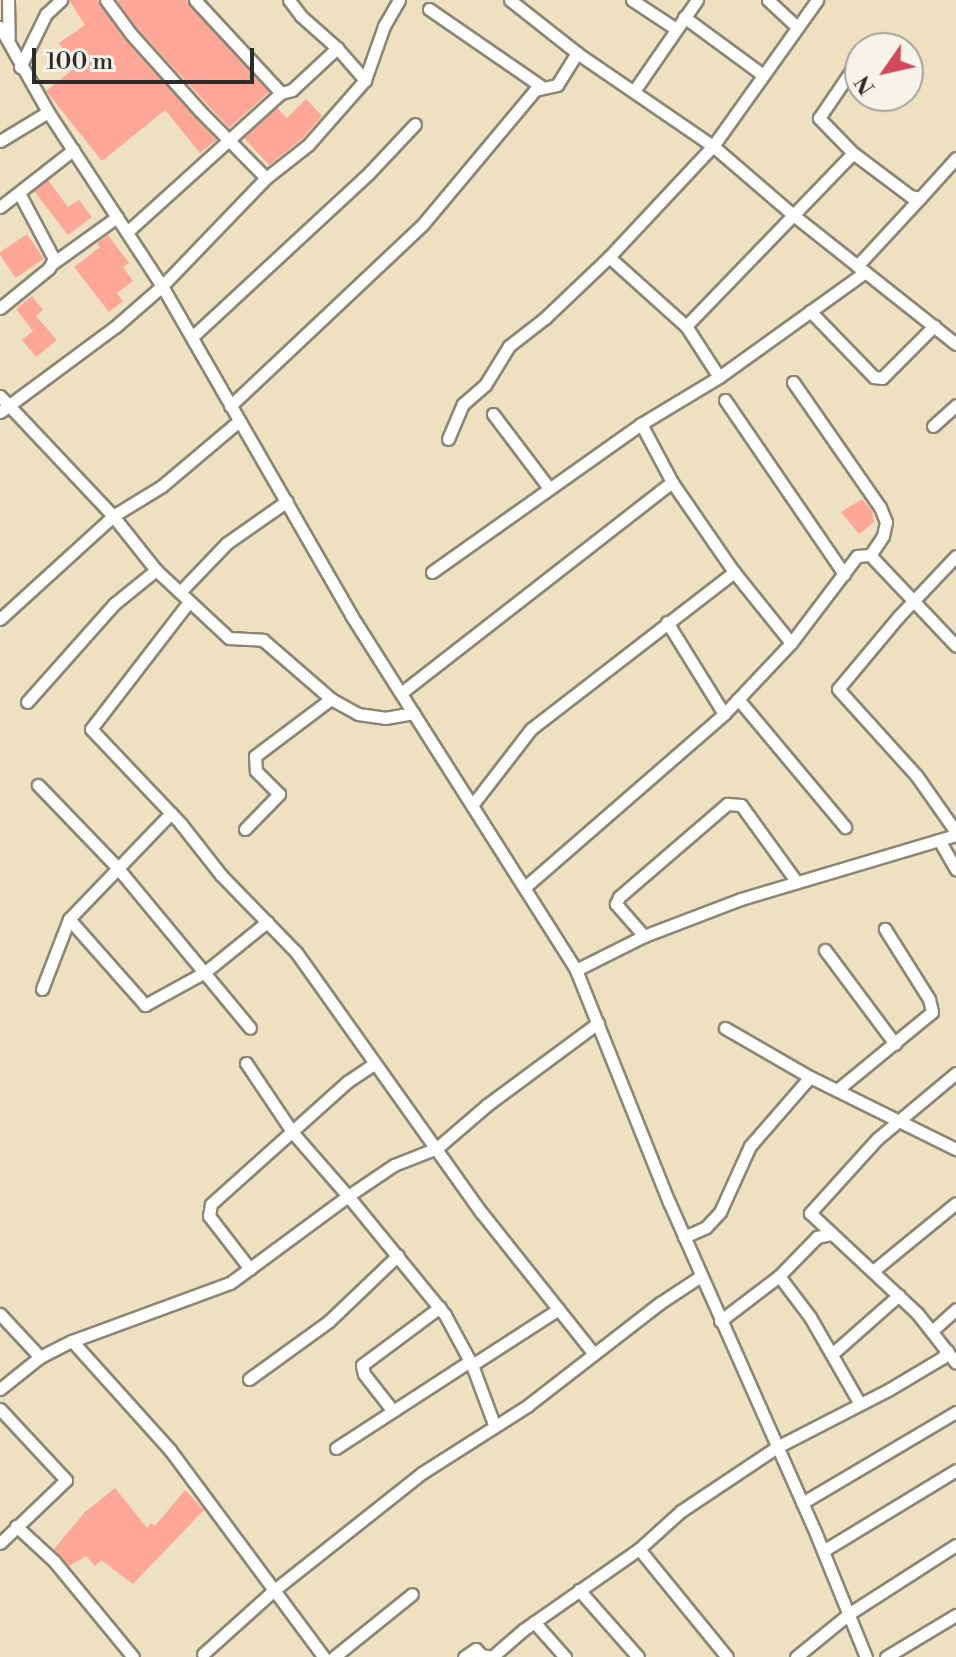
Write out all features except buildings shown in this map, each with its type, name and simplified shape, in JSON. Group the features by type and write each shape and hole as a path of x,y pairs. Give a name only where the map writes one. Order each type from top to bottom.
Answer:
{"street":[{"path":"8,0 9,44"},
{"path":"20,67 46,14 61,0"},
{"path":"106,0 131,34 266,178"},
{"path":"195,0 281,93"},
{"path":"289,0 365,80"},
{"path":"4,410 115,327 162,286 266,178 308,145 365,80 384,26 399,0"},
{"path":"510,0 577,53 713,146 792,214 956,344"},
{"path":"632,0 676,29"},
{"path":"634,91 697,0"},
{"path":"768,0 797,27"},
{"path":"448,439 463,404 485,385 509,346 545,318 609,257 713,146 817,0"},
{"path":"429,9 542,87"},
{"path":"684,17 763,75"},
{"path":"0,27 48,112 162,286 287,501 309,546 576,970 684,1237 850,1613 866,1657"},
{"path":"127,232 281,93 292,90 337,48"},
{"path":"230,406 423,224 535,90 557,85 577,53"},
{"path":"844,81 819,118 853,153 910,196 920,198"},
{"path":"0,141 48,112"},
{"path":"192,337 369,173 415,124"},
{"path":"0,207 73,150"},
{"path":"686,326 853,153"},
{"path":"432,572 641,424 719,377 810,311 861,269 956,158"},
{"path":"19,193 54,259 53,263"},
{"path":"0,308 53,263 117,217"},
{"path":"609,257 686,326 719,377"},
{"path":"810,311 874,377 882,378 934,326"},
{"path":"793,382 880,507 886,522 883,536 870,555"},
{"path":"0,396 4,410 113,516 156,570 188,603 229,638 263,640 331,699 358,714 385,718 414,713"},
{"path":"725,400 844,574"},
{"path":"933,426 956,405"},
{"path":"493,414 549,488"},
{"path":"0,619 113,516 162,486 239,421"},
{"path":"641,424 672,482 734,572 791,643"},
{"path":"401,693 672,482"},
{"path":"180,592 227,543 287,501"},
{"path":"525,887 724,714 791,643 857,556 870,555"},
{"path":"870,555 956,646"},
{"path":"576,970 644,936 796,881 956,833 916,775 838,689 956,556"},
{"path":"27,702 114,604 156,570"},
{"path":"473,804 531,729 734,572"},
{"path":"188,603 91,729 171,813 221,875 306,964 481,1212 594,1354"},
{"path":"667,622 724,714"},
{"path":"245,829 279,794 256,771 255,756 331,699"},
{"path":"738,699 845,827"},
{"path":"38,785 116,866 250,1028"},
{"path":"644,936 616,904 619,897 727,804 741,805 796,881"},
{"path":"42,989 69,919 116,866 171,813"},
{"path":"939,840 956,870"},
{"path":"69,919 145,1005 205,972 267,922"},
{"path":"837,1090 932,1012 929,999 885,929"},
{"path":"825,950 895,1044"},
{"path":"0,1389 40,1357 72,1341 230,1283 394,1165 437,1148 487,1105 598,1023"},
{"path":"725,1028 810,1077 956,1149"},
{"path":"246,1063 293,1133 440,1307 471,1363 494,1424"},
{"path":"250,1269 209,1216 208,1209 255,1162 293,1133 347,1082 374,1064"},
{"path":"956,1073 898,1120 810,1213 899,1295 933,1330 956,1363"},
{"path":"684,1237 706,1227 720,1212 750,1146 810,1077"},
{"path":"873,1271 956,1203"},
{"path":"720,1321 779,1276 817,1237 831,1234"},
{"path":"249,1379 329,1321 398,1255"},
{"path":"202,1656 273,1591 422,1473 494,1424 527,1406 701,1276"},
{"path":"779,1276 832,1354 860,1404"},
{"path":"832,1354 899,1295"},
{"path":"393,1411 364,1374 362,1365 440,1307"},
{"path":"336,1448 559,1309"},
{"path":"933,1330 956,1309"},
{"path":"0,1314 40,1357"},
{"path":"72,1341 170,1450 324,1657"},
{"path":"464,1657 476,1649 481,1655 492,1657 534,1622 639,1549 681,1511 777,1447 942,1358 947,1351"},
{"path":"0,1409 66,1480 0,1543"},
{"path":"802,1503 956,1412"},
{"path":"823,1551 956,1470"},
{"path":"16,1526 54,1561 133,1657"},
{"path":"796,1657 850,1613 956,1545"},
{"path":"639,1549 727,1657"},
{"path":"579,1590 638,1657"},
{"path":"334,1657 412,1594"},
{"path":"886,1657 956,1615"},
{"path":"534,1622 565,1657"}]}
